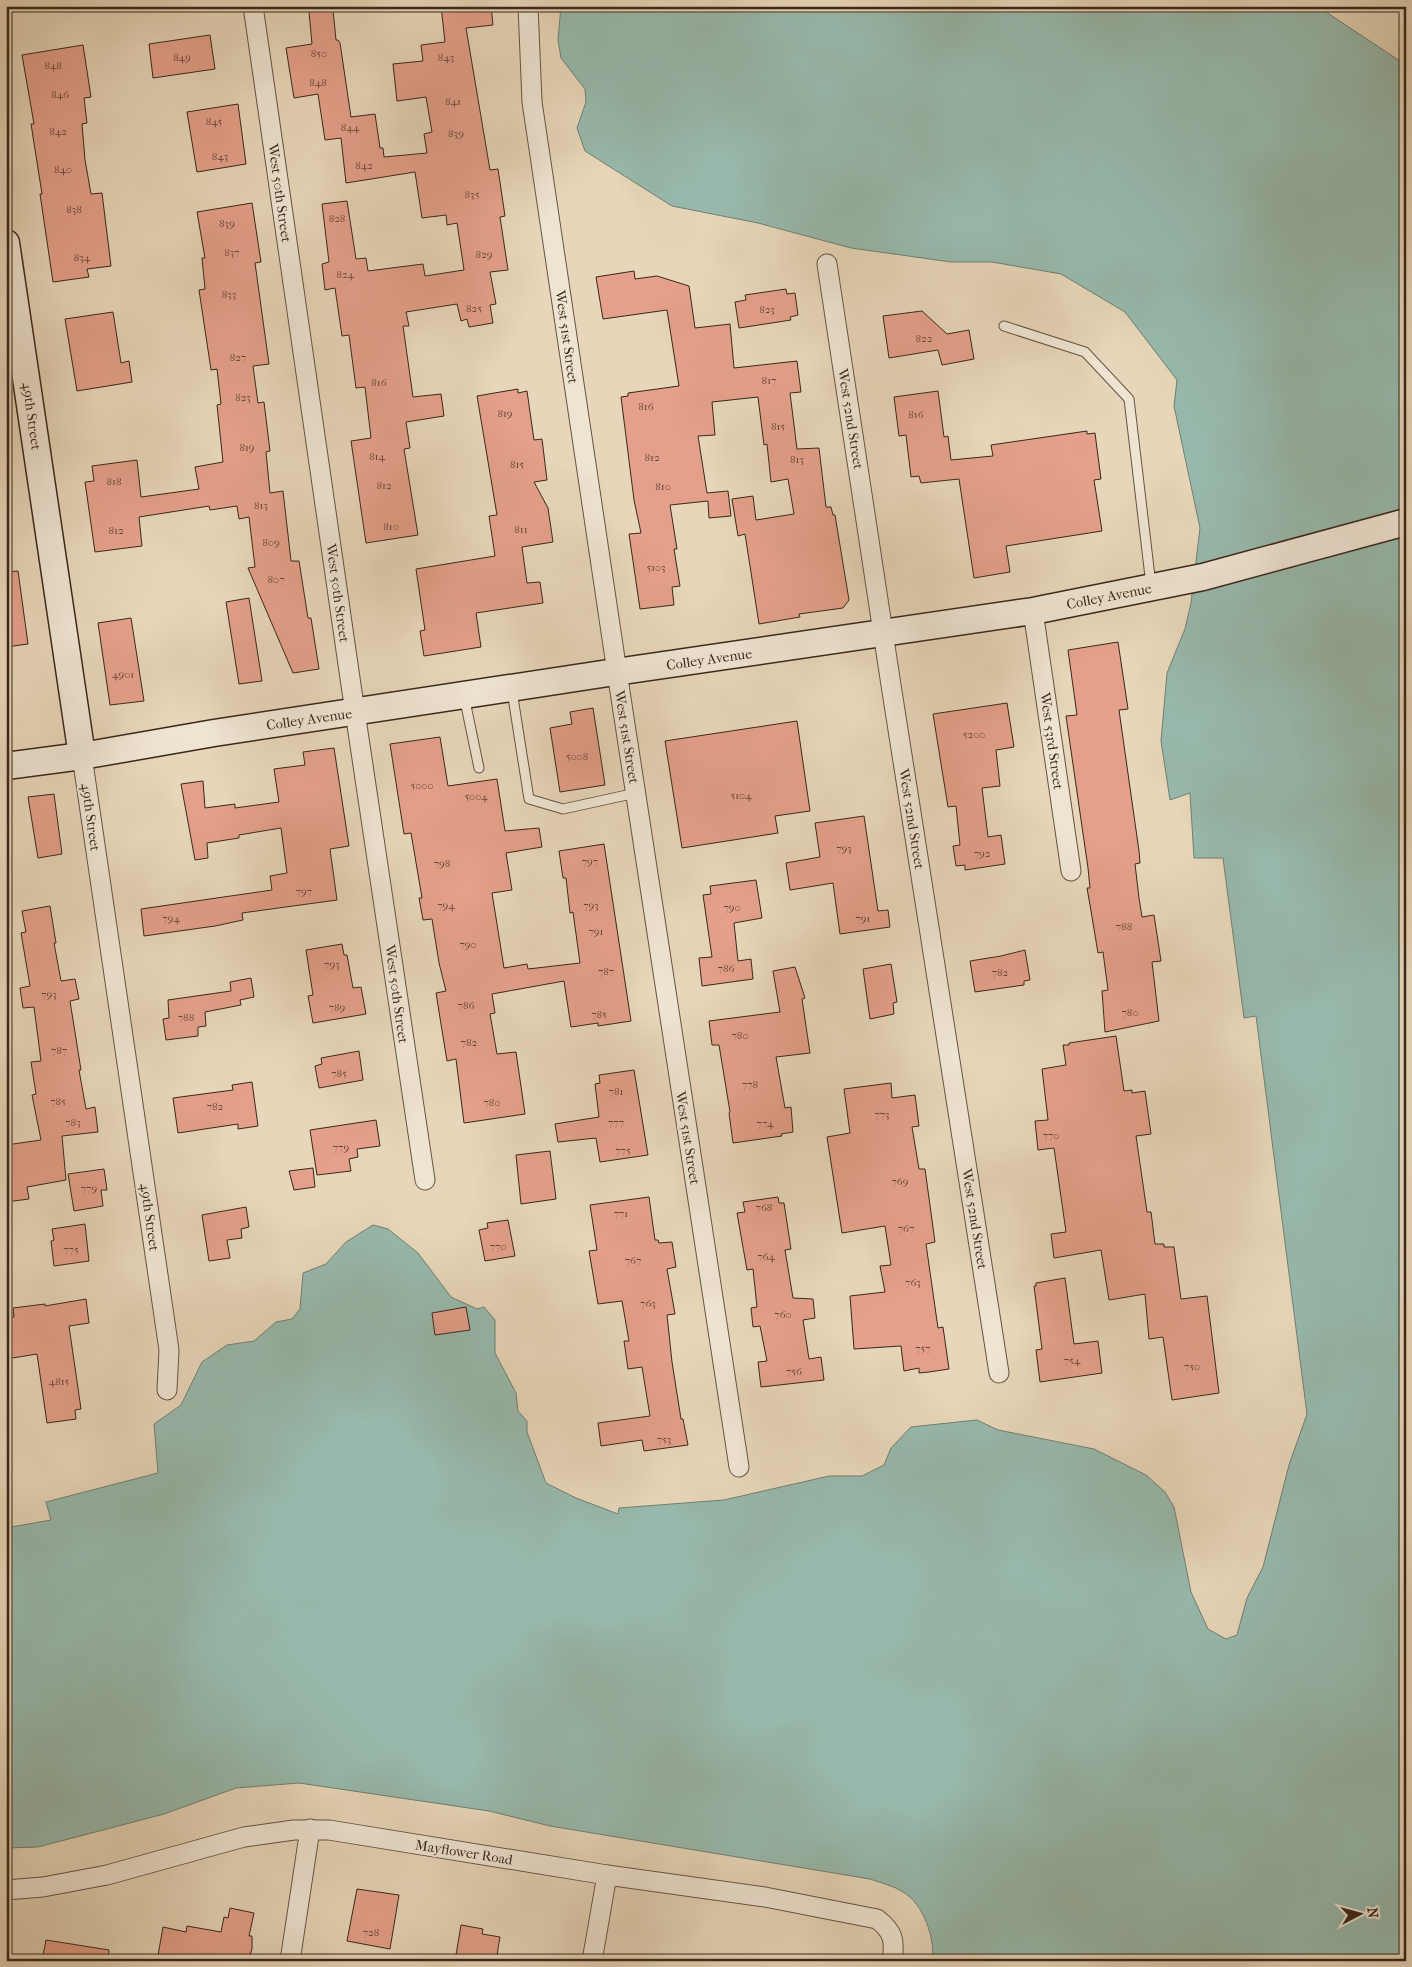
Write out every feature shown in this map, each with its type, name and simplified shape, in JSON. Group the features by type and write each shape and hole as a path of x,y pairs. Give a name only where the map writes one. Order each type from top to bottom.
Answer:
{"main road":[{"name":"49th Street","path":"6,243 82,756"},
{"name":"Colley Avenue","path":"6,766 82,756 214,733 617,672 1033,611 1203,577 1406,522"}],"street":[{"name":"West 50th Street","path":"253,6 425,1180"},
{"name":"West 51st Street","path":"528,6 532,102 739,1467"},
{"name":"West 52nd Street","path":"827,264 999,1373"},
{"name":"West 53rd Street","path":"1033,611 1071,871"},
{"name":"49th Street","path":"82,756 169,1350 167,1390"},
{"name":"Mayflower Road","path":"6,1890 43,1887 107,1875 244,1837 310,1829 329,1830 765,1897 877,1920 888,1927 894,1940 892,1961"},
{"path":"290,1961 310,1829"},
{"path":"592,1961 607,1874"}],"lane":[{"path":"1004,326 1085,352 1128,399 1151,588"},
{"path":"511,688 529,799 563,809 636,793"},
{"path":"464,696 479,768"}],"shaded area":[{"path":"561,6 1317,6 1406,65 1406,1961 932,1961 933,1952 930,1932 917,1904 910,1897 892,1886 870,1879 550,1826 489,1811 299,1783 236,1788 164,1814 38,1847 6,1848 6,1528 51,1520 46,1502 158,1473 154,1424 181,1405 202,1362 227,1345 254,1341 276,1322 292,1319 300,1309 303,1273 326,1264 346,1242 373,1225 388,1229 418,1253 451,1297 477,1309 484,1307 495,1320 495,1353 516,1393 518,1411 527,1421 527,1432 546,1483 576,1498 618,1514 619,1508 724,1500 829,1476 862,1476 884,1465 891,1448 911,1427 977,1420 998,1430 1094,1449 1146,1475 1165,1492 1174,1507 1191,1592 1208,1629 1226,1639 1237,1635 1247,1598 1263,1567 1289,1465 1307,1414 1256,1016 1244,1018 1223,858 1194,858 1190,793 1170,800 1161,741 1167,673 1185,629 1191,603 1200,528 1174,406 1177,380 1125,312 1061,274 992,262 951,262 851,248 758,223 672,206 585,151 577,128 586,102 585,89 561,58 558,40"}],"building":[{"path":"441,6 491,6 493,25 466,28 490,170 498,169 505,216 500,217 508,270 490,272 496,304 490,305 493,323 469,327 467,319 461,321 457,304 406,312 409,326 403,326 413,397 441,394 444,416 406,422 410,448 404,449 418,535 366,543 351,441 371,438 365,387 356,388 349,335 342,336 335,288 325,290 322,264 329,262 322,204 347,201 356,259 366,258 368,271 423,264 425,276 464,270 457,223 447,225 446,215 422,218 415,172 346,183 341,138 325,140 318,94 294,98 286,48 312,44 309,12 333,10 336,40 340,43 351,117 375,114 380,148 383,148 384,157 427,153 424,134 432,132 426,97 397,101 393,64 423,61 421,45 445,42"},
{"path":"210,35 215,69 153,78 149,44"},
{"path":"83,45 91,97 84,98 87,123 82,124 85,160 91,194 102,193 111,266 87,269 89,277 53,282 31,124 34,124 22,55"},
{"path":"238,104 246,164 197,172 187,112"},
{"path":"252,203 261,262 255,263 269,364 253,366 258,403 264,402 270,451 266,452 270,493 283,491 291,561 299,561 308,618 311,618 319,669 293,673 248,568 255,567 249,517 239,519 237,506 210,510 209,506 139,517 142,546 95,552 85,482 94,481 92,466 137,460 141,497 199,489 195,467 223,462 217,405 221,404 217,369 211,370 199,290 205,289 202,258 205,258 197,212"},
{"path":"634,271 635,279 657,276 689,286 695,328 730,324 734,368 797,361 801,392 790,393 797,449 819,448 826,507 831,507 833,515 835,515 849,600 843,608 799,614 800,617 759,624 745,534 738,536 732,499 753,496 756,520 794,514 788,479 771,482 767,444 764,445 758,397 712,402 715,435 698,436 707,493 728,491 731,516 709,518 708,501 670,505 677,549 674,549 680,586 672,587 674,605 640,609 629,534 641,533 634,500 621,397 628,396 628,393 679,386 667,310 603,319 596,277"},
{"path":"786,289 787,294 795,293 798,315 790,317 791,320 739,328 735,302 746,300 745,295"},
{"path":"922,311 947,334 969,330 974,359 942,365 938,350 889,358 883,316"},
{"path":"113,312 121,363 129,361 132,382 77,391 65,319"},
{"path":"518,389 518,393 527,391 534,440 542,439 547,480 534,482 548,508 553,542 522,547 527,583 540,582 543,603 476,613 481,647 424,656 420,631 425,630 416,569 495,556 489,516 497,515 477,396"},
{"path":"938,391 944,437 948,436 951,460 993,456 991,445 1087,431 1087,434 1095,433 1101,479 1094,480 1102,531 1006,546 1010,572 974,578 959,479 921,483 919,476 911,477 906,435 899,436 894,397"},
{"path":"18,571 28,644 6,647 6,572"},
{"path":"249,598 262,681 239,684 226,602"},
{"path":"131,618 144,701 110,705 98,623"},
{"path":"1118,642 1128,709 1119,710 1139,851 1140,863 1135,864 1139,898 1142,917 1154,915 1161,961 1152,962 1159,1021 1105,1032 1102,991 1108,990 1103,952 1098,953 1087,888 1090,888 1088,868 1066,716 1077,715 1068,650"},
{"path":"1007,703 1014,747 996,750 1000,786 982,788 988,837 1001,835 1005,864 965,870 965,865 956,866 953,846 960,845 956,806 948,807 933,714"},
{"path":"593,708 605,785 560,792 550,728 572,724 570,712"},
{"path":"797,721 810,811 775,816 778,833 682,848 665,741"},
{"path":"440,737 448,786 497,779 505,831 539,828 542,847 506,853 512,890 492,893 504,968 527,964 528,969 580,963 573,912 570,913 566,878 563,878 559,851 604,844 631,1021 598,1026 598,1023 571,1027 564,981 492,994 495,1013 490,1014 497,1054 516,1052 525,1114 464,1123 456,1059 447,1061 436,993 446,991 439,963 432,919 423,920 419,898 422,898 411,833 404,834 390,744"},
{"path":"334,748 349,846 330,849 337,900 242,913 243,920 144,936 141,909 272,890 270,876 287,873 281,828 207,843 208,858 195,860 181,784 203,781 205,808 235,804 235,808 279,802 274,769 305,765 303,752"},
{"path":"54,794 62,854 38,858 28,797"},
{"path":"864,816 878,911 888,910 890,927 840,934 833,883 790,890 786,863 820,857 815,823"},
{"path":"756,880 762,918 734,923 738,961 751,959 753,979 702,986 699,958 712,957 703,895 711,894 710,886"},
{"path":"50,906 61,981 75,979 79,999 70,1001 81,1070 79,1070 86,1109 95,1107 98,1132 62,1136 66,1180 27,1187 29,1199 6,1202 6,1145 41,1140 32,1095 36,1094 31,1062 41,1061 34,1007 23,1008 20,988 30,986 21,933 26,932 22,911"},
{"path":"342,944 344,955 347,955 353,988 361,987 366,1014 313,1023 308,996 313,995 306,950"},
{"path":"1025,950 1030,980 1024,981 1024,985 975,992 970,961"},
{"path":"891,964 897,1002 893,1003 894,1014 870,1019 863,969"},
{"path":"795,967 805,998 802,999 810,1053 776,1057 785,1108 791,1107 793,1132 781,1134 782,1136 733,1143 719,1045 712,1045 709,1021 780,1012 773,971"},
{"path":"251,978 254,997 240,1000 241,1005 205,1012 206,1026 198,1027 198,1036 166,1040 163,1019 169,1018 168,1000 231,991 230,982"},
{"path":"1116,1036 1124,1091 1132,1090 1132,1093 1145,1091 1151,1134 1136,1136 1147,1212 1151,1212 1155,1244 1164,1244 1164,1247 1174,1247 1181,1299 1207,1296 1219,1393 1172,1400 1163,1337 1149,1339 1145,1294 1109,1300 1101,1250 1054,1258 1051,1234 1066,1232 1054,1148 1038,1150 1035,1121 1048,1120 1042,1069 1066,1065 1063,1045"},
{"path":"359,1051 363,1080 319,1088 315,1066 322,1064 321,1058"},
{"path":"634,1070 648,1155 600,1162 596,1138 558,1142 555,1124 599,1117 595,1084 600,1083 599,1075"},
{"path":"252,1082 258,1126 238,1129 238,1124 178,1133 173,1098 233,1090 232,1085"},
{"path":"891,1083 892,1098 915,1095 919,1126 912,1127 919,1169 925,1169 935,1242 926,1244 938,1328 943,1327 949,1369 919,1373 919,1368 904,1371 901,1346 854,1349 850,1296 885,1292 880,1266 891,1265 885,1226 842,1233 827,1137 850,1133 844,1089"},
{"path":"376,1120 380,1146 357,1149 358,1157 349,1159 351,1171 317,1175 310,1130"},
{"path":"550,1151 556,1199 521,1204 516,1155"},
{"path":"313,1168 315,1187 294,1190 289,1171"},
{"path":"104,1169 107,1190 101,1190 103,1206 74,1211 68,1174"},
{"path":"649,1197 655,1240 658,1240 659,1243 672,1242 676,1267 667,1269 675,1314 667,1315 681,1419 683,1419 688,1445 644,1451 642,1440 601,1446 598,1423 650,1416 642,1367 628,1369 624,1341 629,1341 622,1301 598,1304 589,1251 597,1250 590,1205"},
{"path":"778,1197 779,1203 784,1203 791,1249 785,1250 793,1298 813,1299 815,1318 803,1320 809,1359 821,1357 824,1380 761,1387 758,1362 767,1361 760,1326 753,1327 751,1308 757,1307 753,1269 747,1270 737,1213 745,1212 743,1202"},
{"path":"246,1207 249,1227 241,1229 242,1238 227,1240 230,1258 209,1261 202,1215"},
{"path":"508,1220 515,1256 485,1261 479,1230 488,1228 487,1223"},
{"path":"85,1224 89,1261 54,1266 51,1241 54,1240 52,1229"},
{"path":"1065,1278 1074,1344 1098,1341 1102,1373 1040,1382 1036,1350 1042,1349 1034,1286 1036,1286 1036,1283"},
{"path":"86,1299 89,1323 69,1326 81,1409 75,1410 76,1419 47,1423 37,1354 6,1359 6,1318 14,1317 13,1308 45,1304 45,1306"},
{"path":"466,1307 470,1330 435,1335 432,1313"},
{"path":"357,1889 399,1895 390,1949 347,1941"},
{"path":"230,1908 254,1913 249,1936 252,1936 252,1949 248,1961 157,1961 163,1927 186,1932 187,1926 221,1932 224,1917 228,1918"},
{"path":"461,1925 483,1929 482,1934 500,1937 496,1961 455,1961"},
{"path":"46,1940 109,1950 108,1961 42,1961"}]}
